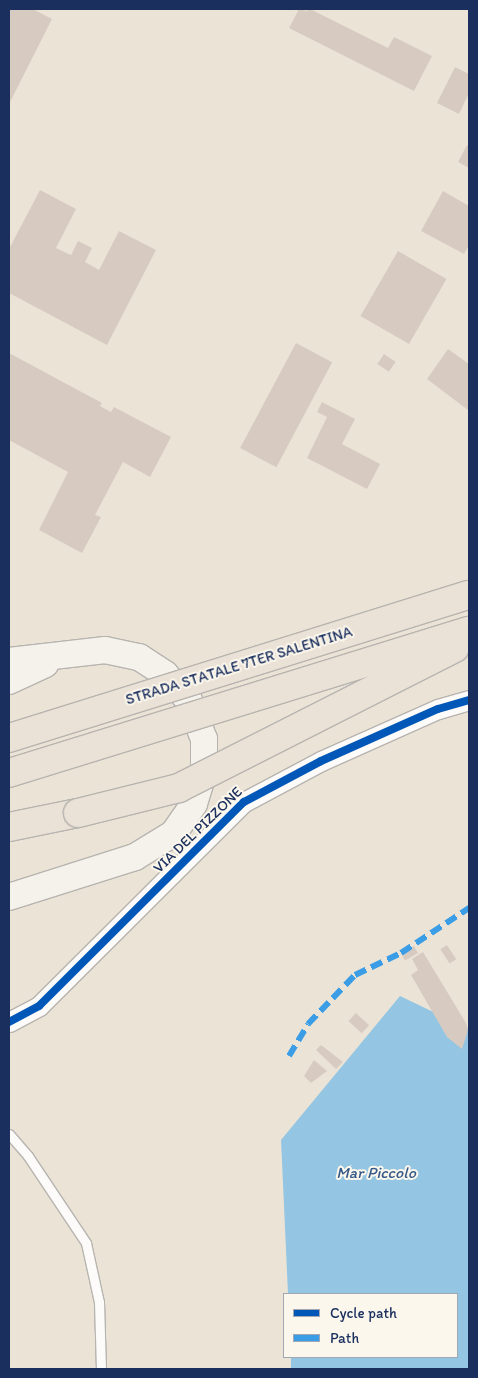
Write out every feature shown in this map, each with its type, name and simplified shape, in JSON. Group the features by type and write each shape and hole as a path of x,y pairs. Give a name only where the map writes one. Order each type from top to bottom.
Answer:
{"highway":[{"name":"STRADA STATALE 7TER SALENTINA","path":"9,738 469,595"},
{"path":"9,773 469,631"},
{"path":"9,827 78,813 179,788 469,641"},
{"path":"9,725 55,717 72,718"}],"main road":[{"path":"9,661 105,650 131,656 166,674 189,701 204,739 204,771 194,804 174,833 135,857 9,897"},
{"path":"9,681 72,654"}],"street":[{"name":"VIA DEL PIZZONE","path":"9,1022 39,1006 244,802 313,765 438,709 469,700"}],"lane":[{"path":"9,1134 28,1156 86,1243 99,1302 102,1369"}],"water":[{"name":"Mar Piccolo","path":"400,996 469,1029 469,1369 291,1369 291,1358 458,1358 458,1293 288,1293 281,1140"}],"building":[{"path":"9,9 33,9 52,19 9,104"},
{"path":"299,9 307,11 310,9 388,48 394,37 432,56 414,91 289,28"},
{"path":"455,67 469,74 469,93 459,114 437,103"},
{"path":"467,145 469,147 469,168 458,162"},
{"path":"40,190 76,209 56,248 71,255 78,241 92,248 85,262 99,270 119,231 156,250 107,345 9,293 9,249"},
{"path":"443,191 469,206 469,245 464,254 421,231"},
{"path":"398,251 446,279 409,344 360,316"},
{"path":"296,343 332,362 276,467 240,448"},
{"path":"448,349 469,364 468,410 427,379"},
{"path":"9,353 102,403 100,406 111,412 114,407 171,437 150,477 123,462 95,515 101,517 82,553 39,530 68,472 9,440"},
{"path":"384,354 396,362 389,372 377,364"},
{"path":"322,402 355,419 342,444 380,464 367,489 307,458 327,417 317,412"},
{"path":"447,945 456,959 450,964 440,949"},
{"path":"414,946 418,953 405,960 401,954"},
{"path":"423,952 466,1023 468,1030 462,1049 447,1037 411,975 418,970 412,959"},
{"path":"356,1013 369,1025 362,1033 348,1021"},
{"path":"321,1045 343,1062 336,1069 316,1050"},
{"path":"314,1060 327,1071 311,1083 304,1076"}],"marked path":[{"path":"289,1056 308,1024 355,975 401,953 469,908"}],"cycle path":[{"path":"9,1022 39,1006 244,802 321,761 438,709 469,700"}]}
